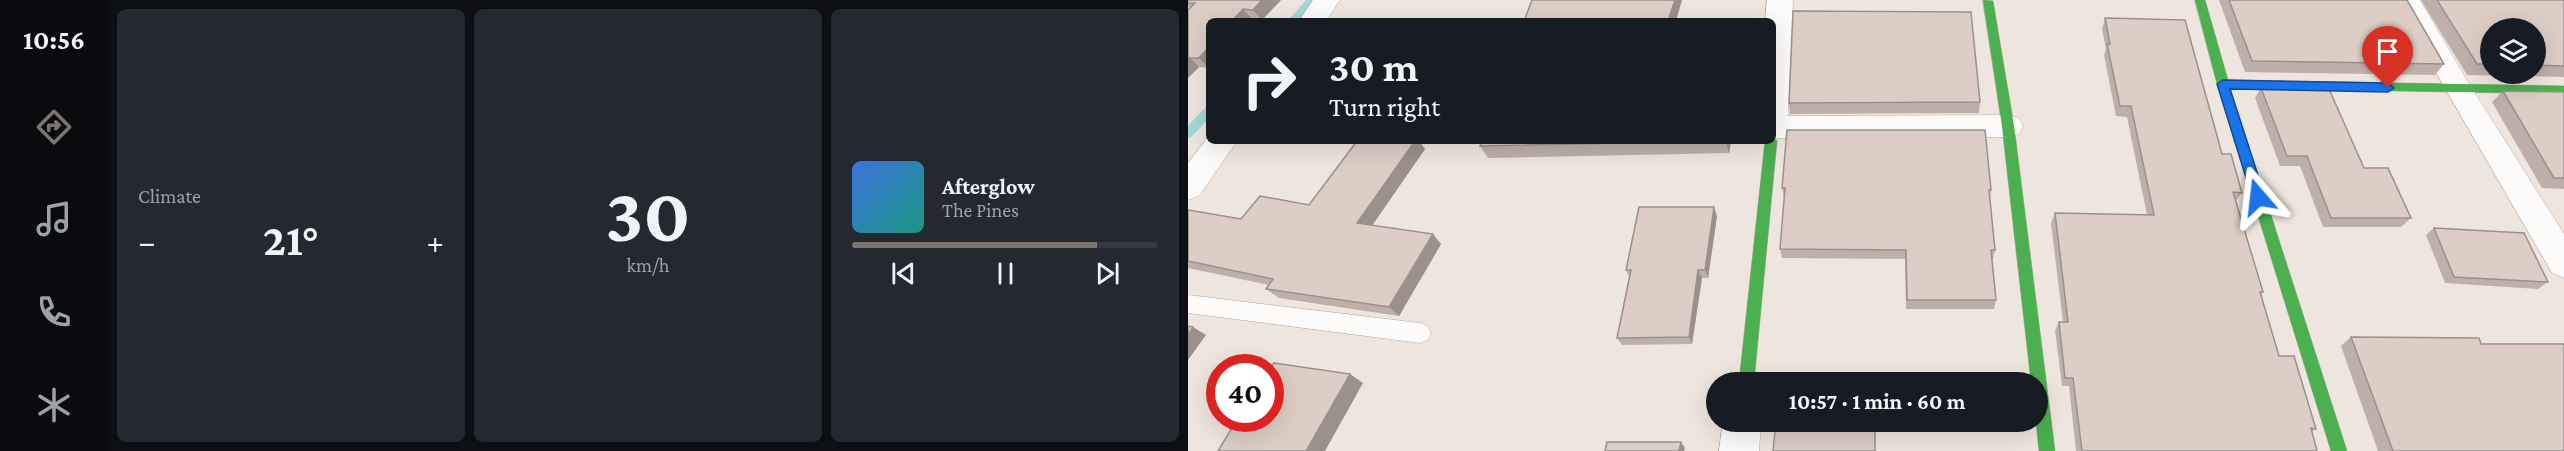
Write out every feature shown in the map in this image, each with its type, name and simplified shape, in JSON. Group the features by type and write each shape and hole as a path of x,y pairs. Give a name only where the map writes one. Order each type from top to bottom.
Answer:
{"street":[{"path":"1314,18 1328,0"},
{"path":"1776,67 1780,0"},
{"path":"2200,0 2223,84 2339,451"},
{"path":"2408,0 2458,89 2564,263"},
{"path":"1988,1 2008,126 2047,451"},
{"path":"2223,84 2564,90"},
{"path":"1776,127 2008,126"},
{"path":"1188,187 1220,144"},
{"path":"1747,372 1771,144"},
{"path":"1739,451 1741,432"}],"lane":[{"path":"1188,304 1420,333"}],"building":[{"path":"1188,0 1262,0 1253,10 1243,9 1235,18 1206,18 1206,50 1199,58 1188,58 1188,10 1195,3 1188,3"},
{"path":"1532,0 1675,0 1669,18 1525,18"},
{"path":"2229,0 2407,0 2444,64 2252,61"},
{"path":"2437,0 2564,0 2564,66 2546,65 2546,18 2480,18 2480,64 2477,64"},
{"path":"1793,11 1971,12 1980,102 1789,103"},
{"path":"2105,18 2185,20 2222,154 2231,154 2242,193 2233,192 2263,292 2260,292 2279,356 2294,356 2316,429 2311,428 2317,451 2082,451 2073,378 2065,378 2059,322 2068,322 2055,213 2154,215 2131,106 2120,106 2107,44 2110,44"},
{"path":"2261,88 2329,89 2364,168 2388,168 2411,218 2331,218 2307,156 2287,156"},
{"path":"2503,91 2564,92 2564,178 2554,178"},
{"path":"1787,130 1985,130 1995,250 1991,250 1996,300 1907,300 1906,250 1780,249"},
{"path":"1355,144 1413,144 1357,223 1433,234 1389,307 1266,289 1273,279 1188,261 1188,210 1241,219 1260,196 1309,205"},
{"path":"1481,144 1578,144 1480,146"},
{"path":"1639,207 1714,207 1705,270 1698,270 1689,337 1617,338 1631,270 1626,270"},
{"path":"2434,228 2524,233 2548,282 2454,277"},
{"path":"2351,337 2479,338 2481,344 2564,344 2564,451 2393,451"},
{"path":"1284,364 1350,374 1306,451 1218,451 1230,432 1284,432"},
{"path":"1775,432 1875,432 1875,451 1773,451"},
{"path":"1607,442 1681,442 1679,451 1605,451"}],"waterway":[{"path":"1297,18 1313,0"},
{"path":"1188,133 1206,114"}],"traffic: fast":[{"path":"2200,0 2223,84 2339,451"},
{"path":"1988,1 2008,126 2047,451"},
{"path":"2223,84 2564,90"},
{"path":"1747,372 1771,144"}],"route":[{"path":"2258,197 2223,84 2388,88"}]}
